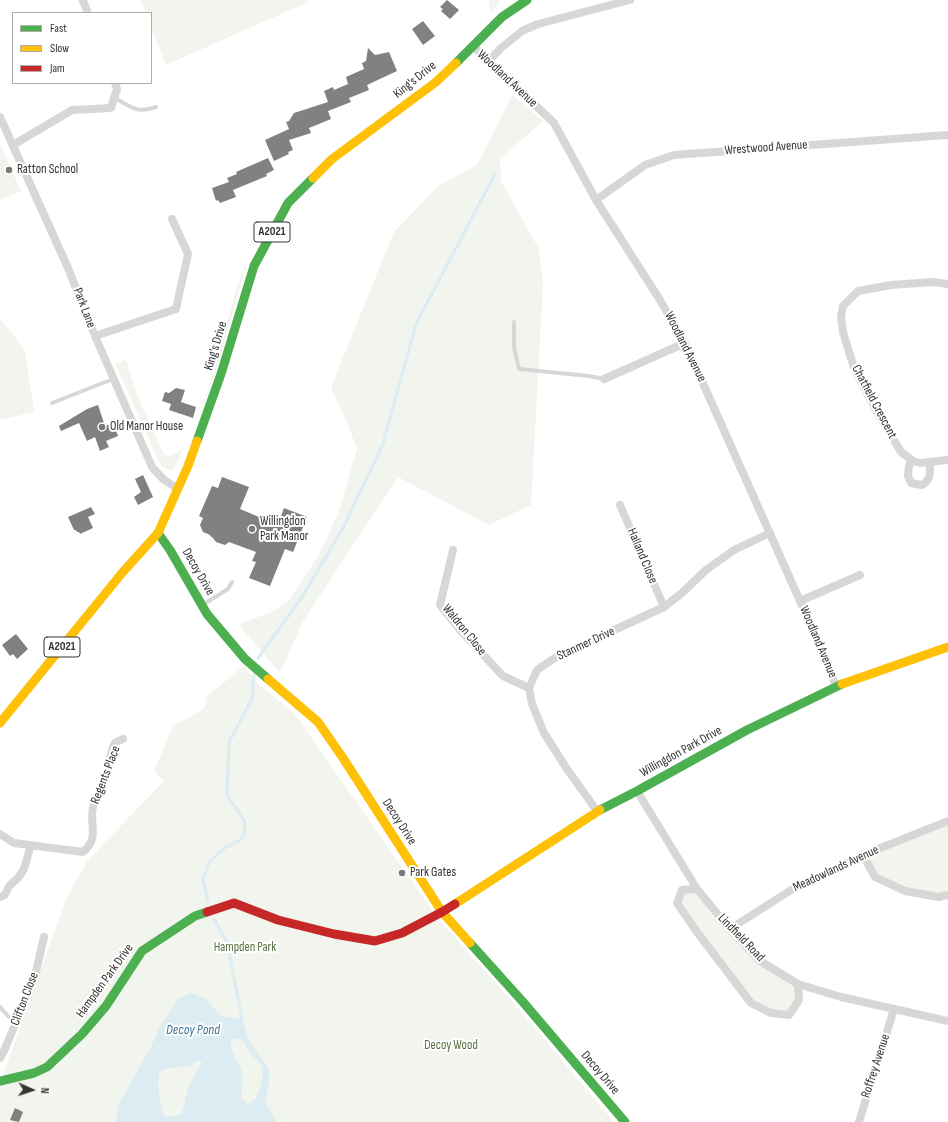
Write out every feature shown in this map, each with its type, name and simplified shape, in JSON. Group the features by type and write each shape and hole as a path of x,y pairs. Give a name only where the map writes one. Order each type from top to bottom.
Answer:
{"street":[{"name":"King's Drive","path":"502,17 510,0"},
{"name":"King's Drive","path":"0,723 122,573 158,532 188,466 221,374 254,266 288,202 332,159 436,82 502,17 527,0"},
{"path":"488,62 501,48 522,31 538,24 630,0"},
{"path":"83,1 88,12"},
{"name":"Woodland Avenue","path":"473,46 488,62 554,123 596,200 660,300 685,343 770,532 836,686"},
{"path":"13,144 72,110 111,108 117,89 115,84"},
{"name":"Park Lane","path":"0,117 68,268 113,379 152,467 163,479 178,490"},
{"name":"Wrestwood Avenue","path":"596,200 645,165 674,155 948,135"},
{"path":"95,336 176,309 188,254 172,219"},
{"name":"Chatfield Crescent","path":"948,284 933,282 891,285 858,291 843,306 841,317 843,332 854,368 900,452 920,463 948,460"},
{"path":"604,379 685,343"},
{"path":"913,460 909,465 908,476 911,483 922,485 927,482 930,475 930,463"},
{"name":"Halland Close","path":"620,505 664,607"},
{"name":"Decoy Drive","path":"158,532 207,614 245,659 318,722 343,758 442,912 523,1002 625,1122"},
{"name":"Stanmer Drive","path":"529,688 537,670 556,657 664,607 682,593 706,570 734,550 770,532"},
{"name":"Waldron Close","path":"453,550 440,605 461,631 504,676 529,688"},
{"path":"800,601 860,575"},
{"name":"Willingdon Park Drive","path":"442,912 597,812 747,730 836,686 948,647"},
{"path":"529,688 532,704 544,733 597,812"},
{"name":"Regents Place","path":"0,834 14,843 83,852 93,839 93,809 96,796 103,785 108,770 110,757 116,743 123,739"},
{"name":"Lindfield Road","path":"637,791 697,889 730,929 760,961 798,984 841,996 948,1021"},
{"name":"Meadowlands Avenue","path":"730,929 791,890 863,855 948,821"},
{"path":"0,897 5,894 9,886 18,878 24,869 31,845"},
{"path":"863,855 875,877 904,891 939,896 948,895"},
{"path":"697,889 682,890 677,903 696,932 751,1003 771,1013 789,1015 799,1000 798,984"},
{"name":"Hampden Park Drive","path":"0,1081 34,1073 47,1067 82,1034 106,1006 142,951 195,916 234,903 278,920 334,934 375,941 402,933 442,912"},
{"name":"Clifton Close","path":"0,1058 35,976 44,937"},
{"name":"Roffrey Avenue","path":"858,1122 894,1009"}],"lane":[{"path":"114,98 135,109 146,111 156,107"},
{"path":"514,322 514,346 519,369 589,376 604,379"},
{"path":"52,403 113,379"},
{"path":"202,606 228,590 232,582"},
{"path":"0,1007 9,1017 17,1020"}],"green space":[{"path":"141,0 309,0 306,3 166,65 152,30 152,12 146,12"},
{"path":"489,0 498,0 498,5 490,12"},
{"path":"512,95 543,121 500,159 501,181 539,249 543,282 531,505 489,525 398,477 302,623 280,673 238,624 272,612 289,600 320,553 339,511 357,449 331,387 394,232 438,186 477,165"},
{"path":"0,144 21,191 0,200"},
{"path":"245,265 246,268 220,358 197,424 218,357 236,290"},
{"path":"0,318 25,350 34,412 0,420"},
{"path":"126,360 137,395 163,452 166,455 172,456 183,448 176,466 171,471 164,468 159,462 116,365 116,363"},
{"name":"Hampden Park","path":"244,666 258,684 294,713 436,916 517,1007 614,1122 0,1122 0,1083 67,897 88,860 164,781 154,771 173,726 204,709 207,696"},
{"path":"948,821 948,895 905,891 875,877 863,855"},
{"path":"697,889 760,961 798,984 799,1000 789,1015 751,1003 677,903 682,890"}],"water":[{"name":"Decoy Pond","path":"191,993 206,999 221,1016 242,1019 249,1041 269,1069 266,1103 276,1122 116,1122 119,1103 150,1049 158,1030 178,999","holes":["232,1039 244,1041 252,1056 260,1063 263,1072 262,1083 258,1093 254,1100 248,1104 241,1099 242,1072 232,1052","199,1060 202,1063 189,1086 182,1113 177,1116 165,1117 163,1115 158,1087 159,1073 166,1069 191,1065"]}],"building":[{"path":"447,0 459,10 450,19 441,11 443,9 440,7"},
{"path":"423,21 435,36 423,45 412,29"},
{"path":"368,48 375,55 389,52 397,71 367,85 369,90 349,98 351,102 328,111 331,119 309,128 311,133 289,140 293,150 288,152 289,154 274,161 265,140 289,129 286,122 289,121 294,113 328,102 324,91 333,87 334,90 348,84 346,77 364,69 362,63 366,61"},
{"path":"268,158 274,170 266,174 267,176 233,190 236,197 220,203 218,200 216,201 212,188 229,182 227,178 237,174 236,172"},
{"path":"176,388 185,390 181,402 196,407 193,418 169,410 171,404 162,401 165,392 169,393"},
{"name":"Old Manor House","path":"98,405 105,426 113,423 118,436 106,441 109,447 100,451 95,437 87,441 79,423 61,431 59,426 87,409"},
{"path":"143,475 153,497 138,505 134,497 141,492 135,479"},
{"name":"Willingdon Park Manor","path":"222,477 249,487 240,509 278,525 284,508 307,517 293,552 285,549 270,586 249,578 256,562 252,561 256,552 229,542 225,545 216,542 210,535 203,532 200,525 203,518 199,516 212,486 218,488"},
{"path":"91,507 95,514 88,517 93,528 80,534 74,530 68,517"},
{"path":"16,634 28,649 17,659 13,654 10,656 2,645"},
{"path":"15,1108 23,1112 19,1122 10,1120"}],"waterway":[{"path":"258,658 304,594 344,526 383,444 416,324 495,174"},
{"path":"208,902 203,879 209,862 226,847 240,840 244,834 245,822 227,795 229,742 252,699 254,675"},
{"path":"214,919 227,942 242,1019"}],"traffic: fast":[{"path":"456,63 502,17 527,0"},
{"path":"197,441 221,374 254,266 288,203 313,178"},
{"path":"158,533 170,550 207,614 245,659 268,679"},
{"path":"600,810 747,730 842,684"},
{"path":"0,1081 34,1073 47,1067 82,1034 106,1006 142,951 195,916 207,912"},
{"path":"470,943 523,1002 625,1122"}],"traffic: slow":[{"path":"313,178 332,159 436,82 456,63"},
{"path":"0,723 122,573 158,533 188,466 197,441"},
{"path":"842,684 948,647"},
{"path":"268,679 318,722 343,758 442,912 470,943"},
{"path":"455,904 600,810"}],"traffic: jam":[{"path":"207,912 234,903 278,920 334,934 375,941 402,933 455,904"}],"place":[{"name":"Ratton School","path":"9,170"},
{"name":"Old Manor House","path":"102,427"},
{"name":"Willingdon Park Manor","path":"252,529"},
{"name":"Park Gates","path":"402,873"}],"park label":[{"name":"Decoy Wood","path":"451,1046"}]}
